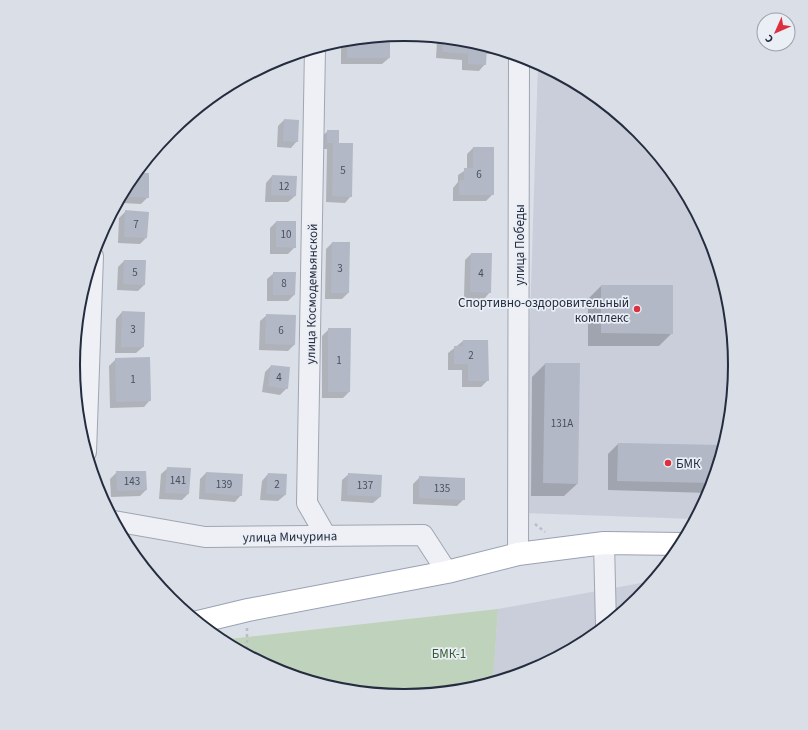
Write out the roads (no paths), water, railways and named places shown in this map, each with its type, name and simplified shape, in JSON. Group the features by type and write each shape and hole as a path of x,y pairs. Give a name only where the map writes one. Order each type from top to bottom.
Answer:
{"main road":[{"path":"205,620 248,610 447,572 518,554 604,543 674,544"}],"street":[{"name":"улица Космодемьянской","path":"315,54 307,504 326,536"},
{"name":"улица Победы","path":"518,62 518,554"},
{"path":"87,431 92,277"},
{"name":"улица Мичурина","path":"120,522 205,537 423,535 447,572"},
{"path":"604,543 606,618"}],"place":[{"name":"Спортивно-оздоровительный комплекс","path":"637,309"},
{"name":"БМК","path":"668,463"}],"park label":[{"name":"БМК-1","path":"449,653"}]}
